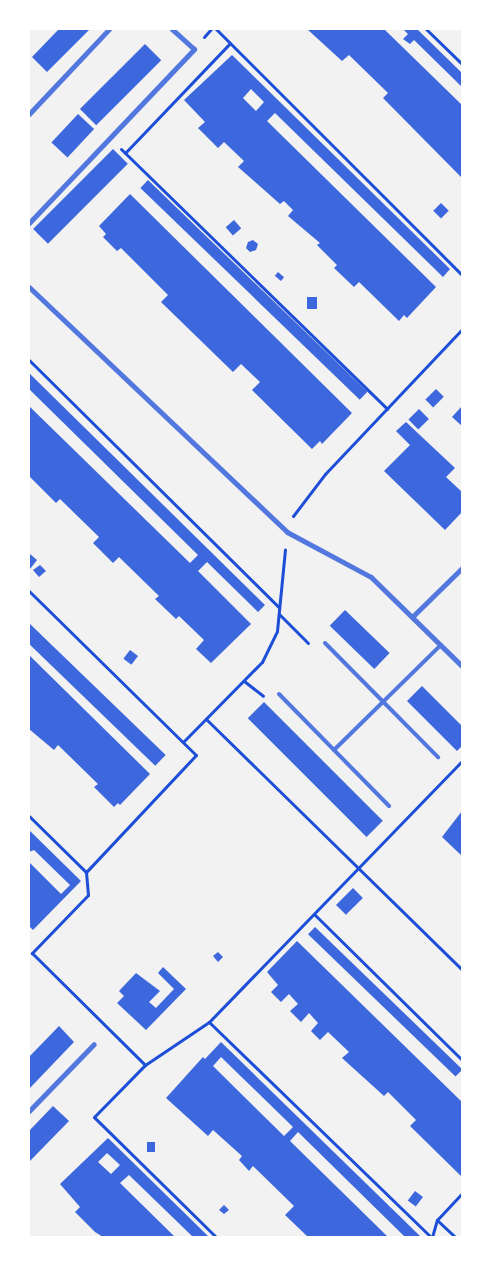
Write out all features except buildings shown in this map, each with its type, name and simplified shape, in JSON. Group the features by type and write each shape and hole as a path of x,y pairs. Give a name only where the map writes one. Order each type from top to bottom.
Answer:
{"street":[{"path":"29,114 109,29"},
{"path":"29,223 194,49 172,29"},
{"path":"29,287 287,532 371,577 462,666"},
{"path":"412,617 462,568"},
{"path":"29,1111 94,1044"}],"lane":[{"path":"325,643 438,757"},
{"path":"334,750 441,645"},
{"path":"279,694 389,806"}],"path":[{"path":"216,29 462,275"},
{"path":"426,29 462,64"},
{"path":"125,153 230,43"},
{"path":"109,138 387,408"},
{"path":"29,360 279,608"},
{"path":"29,591 196,755 86,872"},
{"path":"279,613 312,646 325,643"},
{"path":"206,719 462,970"},
{"path":"216,1237 94,1116 145,1065 209,1022 462,760"},
{"path":"29,816 86,872 88,895 32,953 145,1065"},
{"path":"314,914 462,1060"},
{"path":"209,1022 432,1237 437,1220 462,1193"},
{"path":"437,1220 455,1237"}]}
